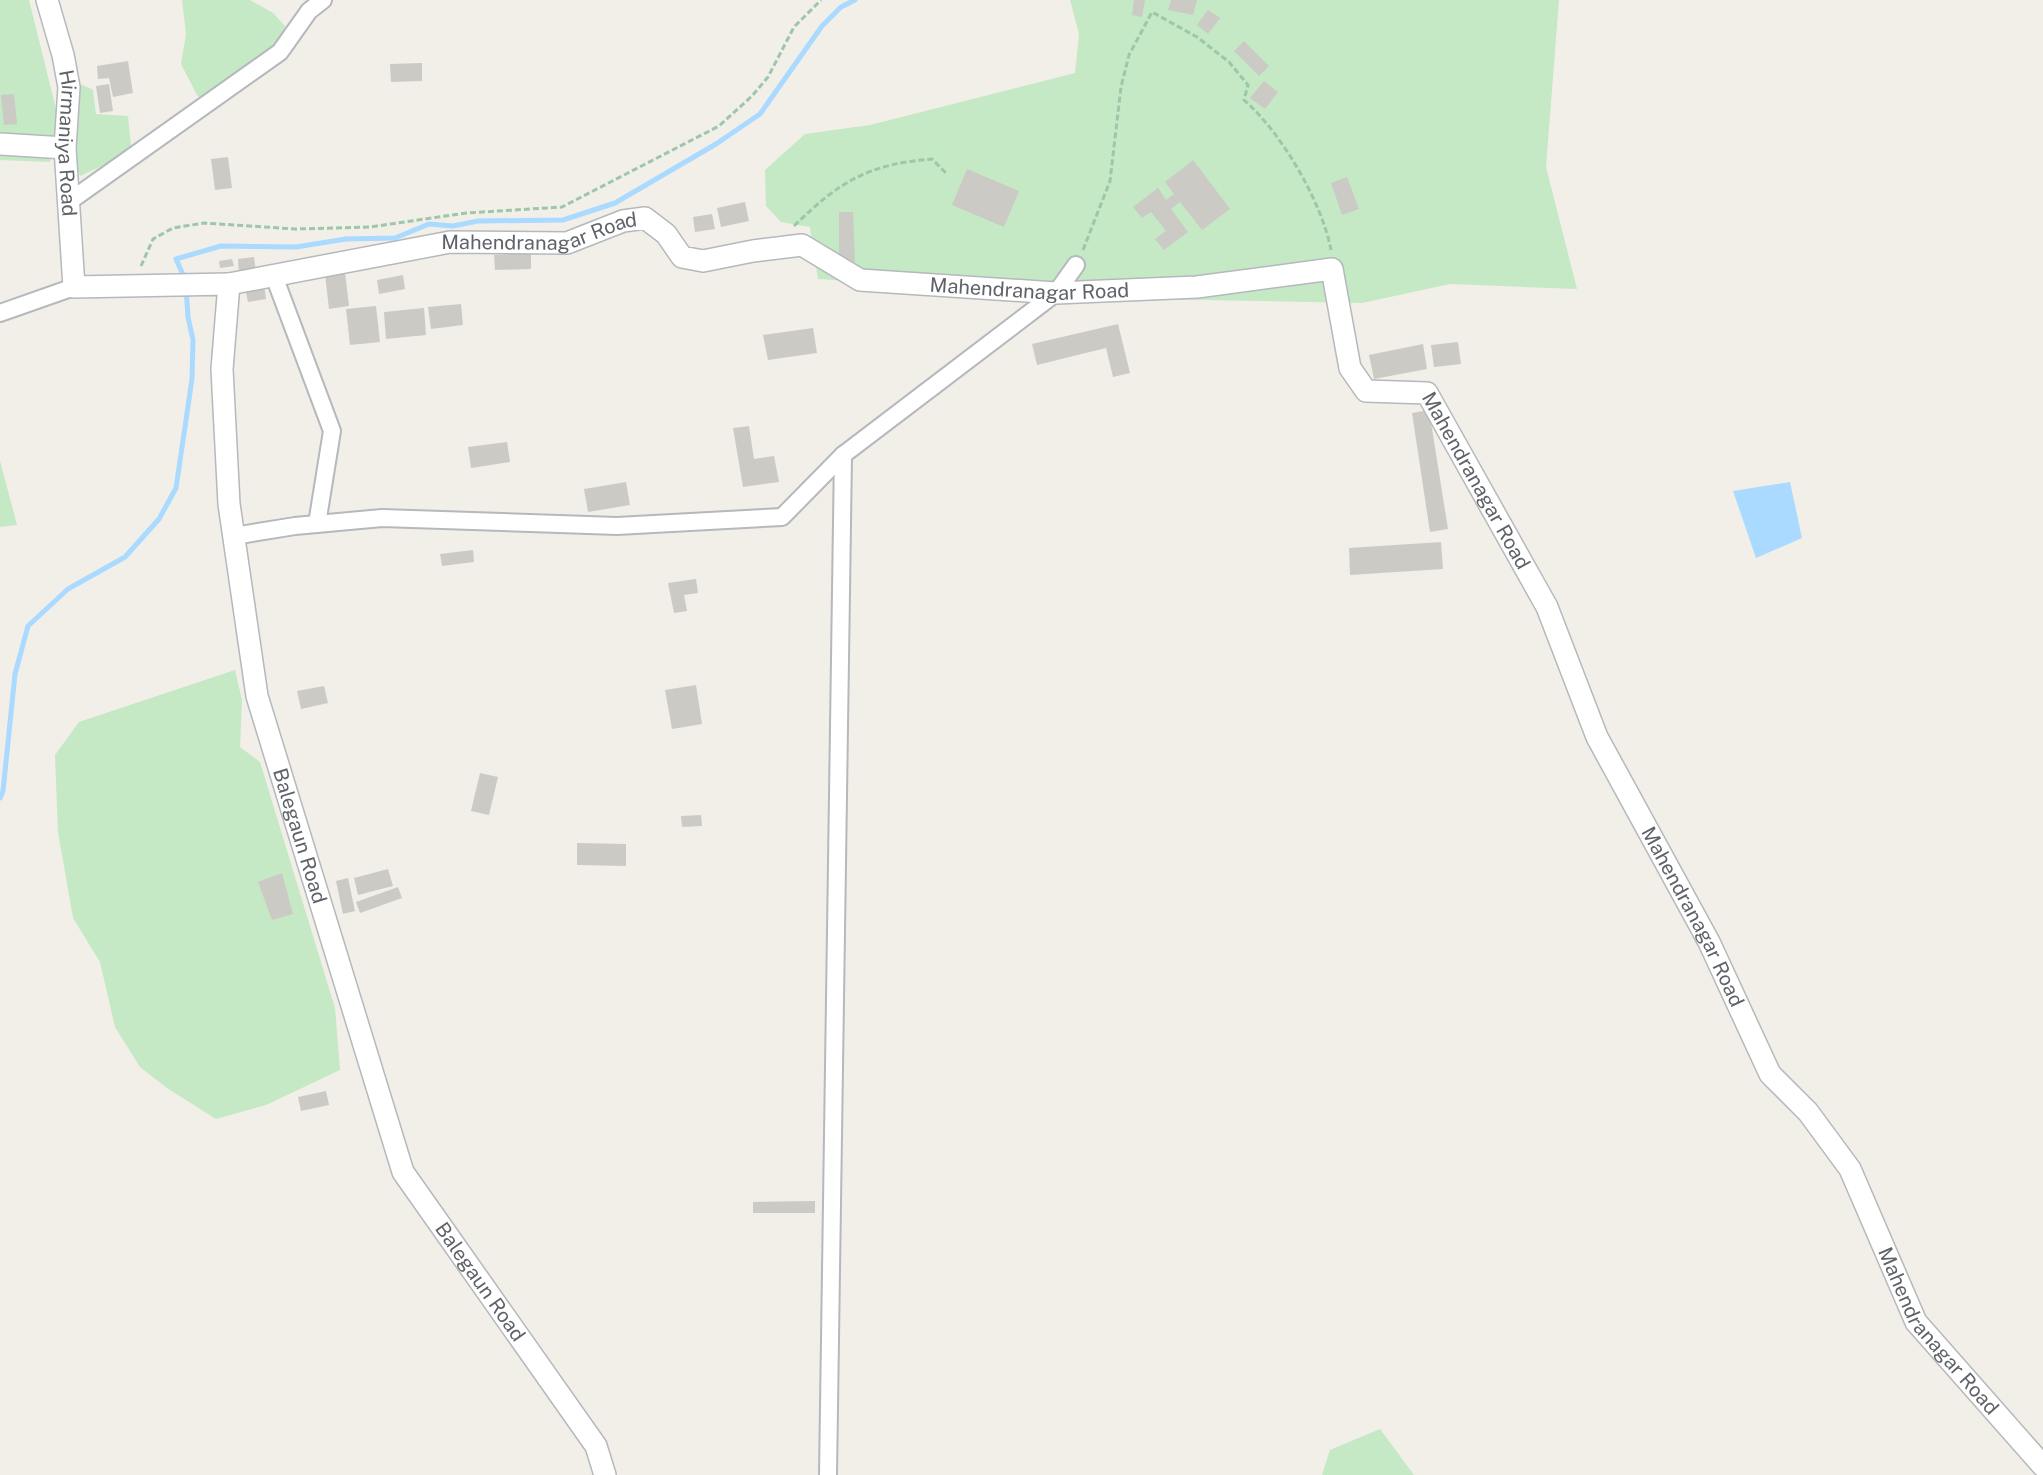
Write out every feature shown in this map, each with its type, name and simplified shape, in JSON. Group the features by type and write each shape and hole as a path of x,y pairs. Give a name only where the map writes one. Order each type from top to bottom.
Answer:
{"street":[{"name":"Hirmaniya Road","path":"47,0 63,55 69,87 65,148 74,287"},
{"path":"67,203 280,52 309,11 323,0"},
{"path":"0,144 65,148"},
{"name":"Mahendranagar Road","path":"229,284 450,242 567,243 623,221 645,218 666,234 682,257 703,261 802,245 860,280 1056,293 1197,287 1332,269 1350,368 1366,391 1427,393 1547,607 1597,737 1709,942 1770,1074 1808,1112 1850,1169 1916,1322 2043,1466"},
{"path":"234,536 382,518 617,526 782,517 843,455 1056,293 1076,265"},
{"path":"274,276 332,431 318,524"},
{"path":"0,314 74,287 229,284"},
{"name":"Balegaun Road","path":"229,284 222,369 229,504 257,696 403,1172 596,1446 605,1475"},
{"path":"828,1475 843,455"}],"path":[{"path":"140,287 153,239 173,228 204,224 285,229 370,227 466,213 562,207 719,126 752,96 768,77 794,27 821,0"},
{"path":"1076,265 1110,181 1120,87 1128,55 1152,12 1197,37 1230,63 1248,85 1244,100 1260,114 1298,173 1328,235 1334,262 1332,269"},
{"path":"776,248 810,211 838,188 872,169 901,161 932,159 946,173"}],"green space":[{"path":"0,0 29,0 58,117 50,162 0,160"},
{"path":"182,0 250,0 273,13 285,26 281,37 262,57 203,100 197,95 181,64 186,34"},
{"path":"1070,0 1559,0 1546,167 1577,289 1450,284 1362,303 1101,298 818,279 810,227 781,222 766,206 765,170 805,134 870,125 1075,73 1079,34"},
{"path":"73,85 83,85 93,90 96,114 128,116 131,146 124,156 80,176 74,158"},
{"path":"0,461 17,525 0,527"},
{"path":"235,670 242,700 240,747 260,762 335,1008 340,1070 266,1105 216,1119 167,1088 140,1067 115,1027 100,962 73,918 58,832 55,755 79,722"},
{"path":"1380,1429 1414,1475 1322,1475 1330,1450"}],"water":[{"path":"1790,482 1802,538 1756,558 1733,491"}],"building":[{"path":"1134,0 1145,0 1142,17 1132,15"},
{"path":"1171,0 1197,0 1193,15 1168,10"},
{"path":"1208,10 1220,18 1208,34 1197,25"},
{"path":"1244,41 1269,66 1259,76 1234,51"},
{"path":"128,61 133,93 113,97 109,78 98,79 97,66"},
{"path":"422,63 422,81 391,82 390,64"},
{"path":"1264,81 1278,92 1265,109 1250,98"},
{"path":"109,84 113,111 100,113 96,86"},
{"path":"14,94 17,124 4,125 1,95"},
{"path":"228,157 232,188 215,190 211,159"},
{"path":"1193,160 1230,209 1202,230 1180,202 1171,209 1188,232 1164,250 1155,239 1166,231 1151,212 1142,218 1133,207 1158,188 1166,200 1174,194 1165,182"},
{"path":"967,169 1019,191 1004,227 952,205"},
{"path":"1347,177 1359,209 1342,215 1331,183"},
{"path":"745,202 749,221 721,227 717,208"},
{"path":"839,212 853,212 855,262 839,262"},
{"path":"712,214 715,229 695,232 693,217"},
{"path":"531,253 531,269 495,270 494,255"},
{"path":"254,257 256,272 239,274 238,259"},
{"path":"232,259 234,266 220,268 219,261"},
{"path":"345,272 349,306 329,309 325,274"},
{"path":"403,275 405,289 379,294 377,280"},
{"path":"264,285 266,299 248,302 245,288"},
{"path":"461,304 463,325 431,329 428,307"},
{"path":"376,306 380,342 350,345 346,309"},
{"path":"424,308 426,335 386,339 384,312"},
{"path":"1118,324 1130,373 1113,377 1106,348 1037,365 1032,344"},
{"path":"813,328 817,353 768,360 763,335"},
{"path":"1458,342 1461,364 1434,367 1431,345"},
{"path":"1423,344 1427,369 1374,379 1369,355"},
{"path":"1429,410 1448,529 1430,532 1412,413"},
{"path":"749,426 754,459 774,456 779,482 743,487 733,428"},
{"path":"507,442 510,462 471,468 468,447"},
{"path":"626,482 630,505 588,512 584,489"},
{"path":"1441,542 1443,569 1350,575 1349,548"},
{"path":"473,550 474,562 442,566 440,554"},
{"path":"696,579 698,593 684,595 687,611 674,613 668,583"},
{"path":"696,685 702,724 672,729 665,690"},
{"path":"324,686 328,703 301,709 297,691"},
{"path":"480,773 498,777 489,815 471,811"},
{"path":"701,815 702,826 682,827 681,816"},
{"path":"577,843 626,844 626,866 577,865"},
{"path":"388,869 393,886 358,895 354,878"},
{"path":"282,873 293,914 272,920 258,882"},
{"path":"348,878 355,911 343,914 336,881"},
{"path":"398,887 402,898 360,913 356,902"},
{"path":"326,1091 329,1105 301,1111 298,1097"},
{"path":"815,1201 815,1213 753,1213 753,1202"}],"waterway":[{"path":"185,279 176,259 221,246 296,247 346,239 395,238 429,224 453,226 478,221 563,220 615,203 716,144 760,114 822,26 841,7 855,0"},
{"path":"0,798 3,791 15,674 28,626 68,589 125,557 159,519 176,488 192,379 193,340 188,317 186,288"}]}
